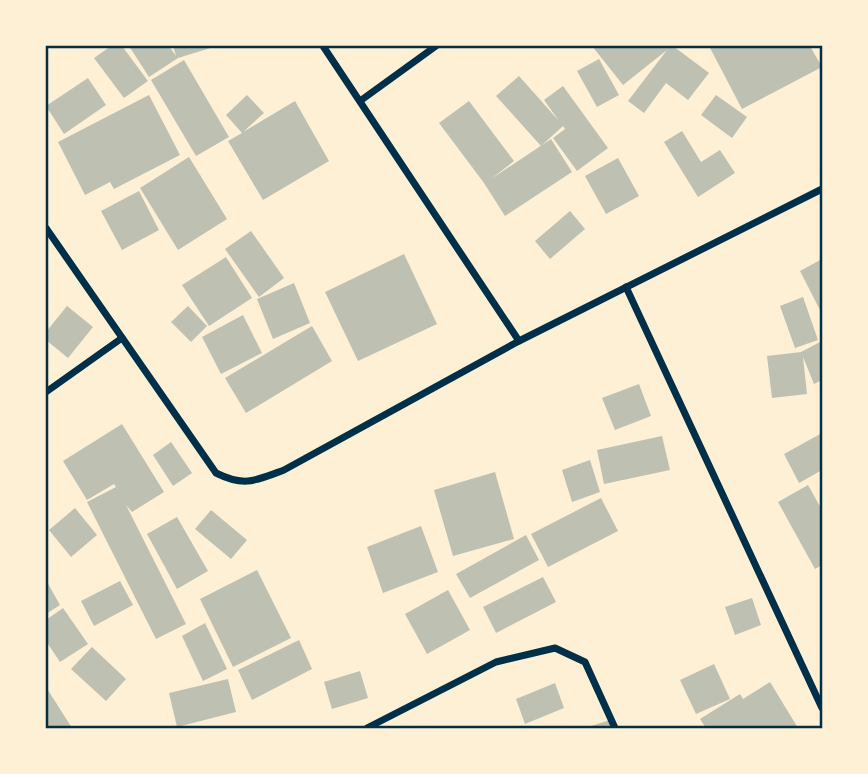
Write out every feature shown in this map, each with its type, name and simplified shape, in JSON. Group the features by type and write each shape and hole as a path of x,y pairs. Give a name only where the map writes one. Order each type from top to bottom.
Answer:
{"street":[{"path":"323,46 519,341"},
{"path":"360,101 436,46"},
{"path":"46,228 216,473 233,482 256,481 284,470 519,341 822,189"},
{"path":"626,287 822,708"},
{"path":"46,392 122,338"},
{"path":"367,729 496,662 555,648 585,662 615,729"}],"building":[{"path":"111,46 122,46 148,81 124,98 94,58"},
{"path":"129,46 169,46 176,56 173,46 217,46 178,58 149,77"},
{"path":"592,46 673,46 709,73 688,100 666,83 644,113 628,101 667,50 623,85"},
{"path":"709,46 810,46 822,67 742,109"},
{"path":"599,59 619,95 597,107 577,71"},
{"path":"184,60 229,137 196,156 151,80"},
{"path":"519,76 559,121 544,100 563,86 608,148 577,171 553,138 565,129 563,126 541,146 496,96"},
{"path":"88,78 106,105 64,134 46,106"},
{"path":"149,95 180,155 114,189 110,182 85,195 58,142"},
{"path":"247,95 264,113 243,132 295,101 329,161 263,200 228,141 242,133 226,115"},
{"path":"716,95 747,117 732,138 701,115"},
{"path":"469,101 514,161 491,179 551,139 572,172 505,216 439,123"},
{"path":"682,131 701,162 720,150 735,173 698,197 664,142"},
{"path":"189,157 227,219 178,250 140,188"},
{"path":"618,158 639,196 606,214 585,176"},
{"path":"139,191 159,230 122,250 101,211"},
{"path":"570,211 585,229 550,259 535,241"},
{"path":"251,231 284,278 259,297 225,249"},
{"path":"404,254 437,324 358,361 325,292"},
{"path":"226,257 252,298 209,326 182,285"},
{"path":"822,259 822,314 800,271"},
{"path":"294,283 310,323 273,339 257,299"},
{"path":"803,297 818,340 795,348 780,306"},
{"path":"67,306 93,327 68,358 46,340 46,332"},
{"path":"188,306 207,326 191,342 171,322"},
{"path":"243,315 262,353 221,374 202,337"},
{"path":"312,326 332,361 246,413 225,378"},
{"path":"822,341 822,380 814,384 803,357 807,394 772,398 767,356 801,352"},
{"path":"639,384 651,416 615,430 602,398"},
{"path":"122,424 164,492 132,512 126,505 186,624 156,639 87,502 116,487 114,484 87,500 63,461"},
{"path":"822,433 822,470 799,483 784,454"},
{"path":"662,436 670,470 604,484 597,450"},
{"path":"171,442 192,473 173,486 153,455"},
{"path":"590,460 600,492 572,502 562,470"},
{"path":"495,472 514,539 453,556 434,490"},
{"path":"808,485 822,510 822,565 815,569 778,502"},
{"path":"601,498 618,531 548,567 531,534"},
{"path":"75,508 97,535 71,557 49,530"},
{"path":"211,510 247,540 231,559 195,529"},
{"path":"177,517 208,571 177,589 147,534"},
{"path":"421,526 438,572 383,593 367,547"},
{"path":"526,535 539,560 470,598 456,574"},
{"path":"257,570 291,638 233,667 200,599"},
{"path":"543,577 556,602 496,633 483,607"},
{"path":"46,580 60,605 46,614"},
{"path":"120,581 133,605 94,626 81,601"},
{"path":"448,590 470,630 427,654 405,614"},
{"path":"752,598 761,625 735,635 725,607"},
{"path":"63,608 88,644 60,662 46,641 46,620"},
{"path":"205,623 227,669 203,681 182,636"},
{"path":"299,640 312,669 252,700 238,670"},
{"path":"92,647 126,679 106,701 71,669"},
{"path":"714,664 730,699 696,714 680,680"},
{"path":"360,671 368,698 332,709 324,682"},
{"path":"228,679 236,712 177,727 169,693"},
{"path":"770,682 798,728 706,728 700,719 740,694 743,699"},
{"path":"555,683 564,708 525,724 516,699"},
{"path":"46,687 72,728 46,728"},
{"path":"613,719 616,728 585,728"}]}
